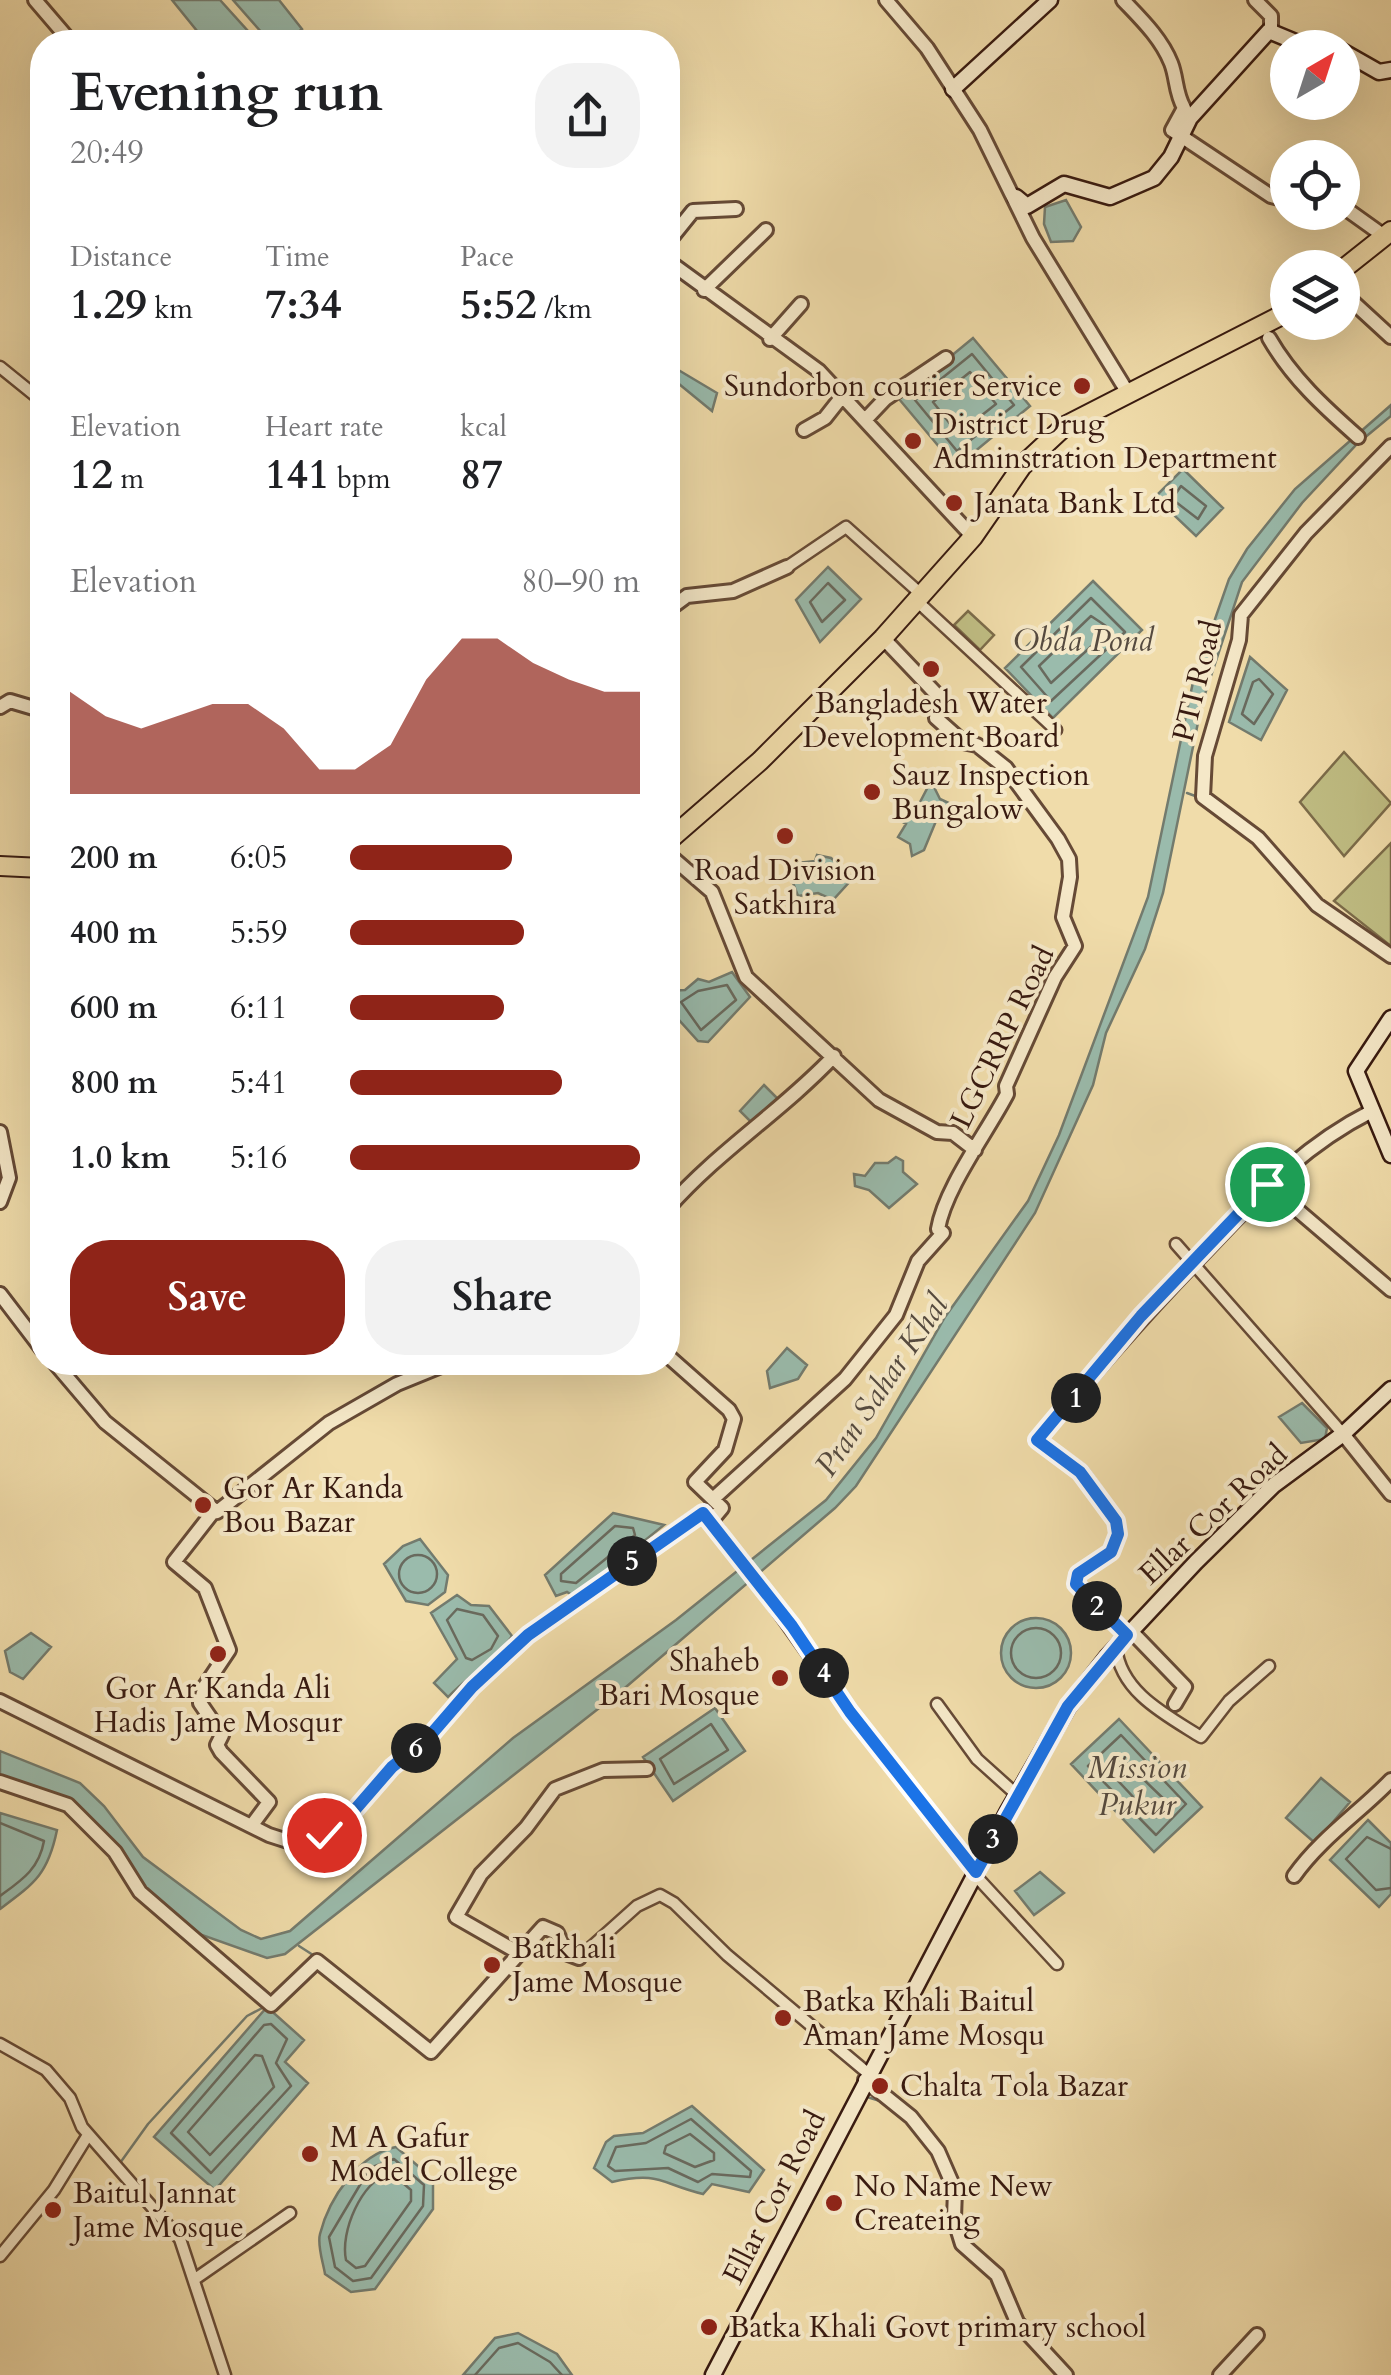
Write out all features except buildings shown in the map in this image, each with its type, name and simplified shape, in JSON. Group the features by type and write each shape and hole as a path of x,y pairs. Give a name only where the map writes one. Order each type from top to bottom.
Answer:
{"highway":[{"path":"1360,256 1387,234"},
{"path":"680,830 760,760 884,638 973,537 1022,466 1065,426 1270,321"},
{"path":"0,866 30,867"}],"main road":[{"path":"953,89 1050,0"},
{"path":"1016,197 1027,206 1064,184 1104,198 1138,188 1166,164 1178,135 1205,99 1270,31"},
{"path":"1360,61 1380,72 1391,70"},
{"path":"1391,1018 1356,1071 1391,1154"},
{"name":"Ellar Cor Road","path":"713,2375 975,1873 1068,1706 1129,1633 1274,1486 1344,1434 1391,1389"}],"street":[{"path":"35,0 61,30"},
{"path":"886,0 927,48 953,89 1016,197 1033,238 1128,394"},
{"path":"1122,0 1146,24 1173,66 1175,93 1184,108 1173,126 1178,135 1270,195"},
{"path":"1255,0 1271,16 1270,30"},
{"path":"680,227 693,211 736,210"},
{"path":"1360,217 1387,234"},
{"path":"704,290 766,230"},
{"path":"680,271 844,394 973,537"},
{"path":"770,339 801,304"},
{"path":"1360,309 1391,337"},
{"path":"1268,338 1283,364 1358,437"},
{"path":"866,419 885,400 946,358"},
{"path":"0,367 30,391"},
{"path":"804,430 825,418 844,394"},
{"name":"PTI Road","path":"1391,446 1306,533 1241,615 1239,640 1205,756 1203,797 1258,838 1317,906 1391,956"},
{"path":"680,601 687,596 733,591 787,567 846,526 1056,730"},
{"name":"LGCRRP Road","path":"713,1499 814,1411 896,1315 918,1261 943,1234 938,1229 940,1219 1007,1094 1006,1086 1055,976 1076,946 1063,917 1069,859 1006,768 977,745 963,742 936,718 941,699 884,638"},
{"path":"0,707 10,702 30,707"},
{"path":"680,864 712,892 746,978 879,1100 937,1132 953,1133 974,1150"},
{"path":"680,1196 753,1126 796,1096 834,1056"},
{"path":"1175,1704 1185,1687 1076,1584 1078,1574 1111,1552 1118,1534 1116,1521 1080,1472 1037,1440 1141,1316 1267,1184 1330,1132 1372,1111"},
{"path":"0,1132 9,1178 0,1202"},
{"path":"1267,1184 1391,1290"},
{"path":"1176,1244 1344,1434 1391,1494"},
{"path":"0,1294 30,1333"},
{"path":"680,1367 734,1419 724,1450 695,1482 722,1508 712,1520"},
{"path":"65,1375 105,1422 213,1512"},
{"path":"252,1825 269,1802 220,1752 217,1745 222,1735 200,1703 205,1686 229,1650 206,1588 174,1562 213,1512 228,1505 329,1423 419,1375"},
{"path":"0,1701 297,1844 336,1828 528,1635 699,1514 712,1520 850,1712 975,1873 1057,1964"},
{"path":"1116,1647 1118,1666 1150,1706 1201,1737 1230,1702 1270,1666"},
{"path":"937,1704 977,1759 1017,1795"},
{"path":"518,1953 456,1916 481,1874 526,1828 556,1789 603,1770 647,1769"},
{"path":"1294,1876 1315,1847 1356,1816 1391,1780"},
{"path":"0,1782 68,1805 115,1852 131,1880 178,1929 198,1938 246,1987 271,2005 317,1961 431,2052 543,1927 557,1934 566,1952 579,1958 637,1906 660,1895 674,1903 726,1955 911,2117 938,2150 956,2190 954,2218 962,2244 997,2275 1017,2322 1066,2375"},
{"path":"0,2044 46,2070 70,2098 88,2134 180,2239 224,2375"},
{"path":"0,2256 54,2190 88,2134"},
{"path":"195,2278 290,2214"},
{"path":"1220,2375 1257,2335"}],"shaded area":[{"path":"968,611 994,635 980,650 954,625"},
{"path":"1344,752 1391,803 1344,856 1300,802"},
{"path":"1391,843 1391,946 1334,901"}],"water":[{"path":"172,0 220,0 247,30 196,30"},
{"path":"233,0 279,0 302,29 301,30 259,30"},
{"path":"1066,200 1081,227 1073,241 1051,242 1044,224 1045,207"},
{"path":"973,338 1030,406 956,467 899,399"},
{"path":"680,371 717,393 712,411 680,385"},
{"path":"1391,405 1391,416 1357,444 1302,503 1242,582 1202,703 1163,893 1145,949 1106,1033 1093,1085 1035,1213 856,1486 835,1508 626,1687 285,1954 267,1958 199,1934 143,1887 86,1819 0,1779 0,1751 80,1783 104,1806 143,1857 241,1930 261,1939 290,1931 513,1738 676,1620 826,1500 876,1438 945,1317 1028,1201 1059,1135 1148,897 1193,682 1229,579 1247,549 1295,489"},
{"path":"1183,469 1223,508 1196,536 1155,497"},
{"path":"828,567 861,599 820,642 796,600"},
{"name":"Obda Pond","path":"1093,581 1142,630 1053,718 1005,668"},
{"path":"1250,657 1287,690 1261,740 1229,722"},
{"path":"931,781 940,799 949,803 949,818 936,821 924,850 912,856 910,844 898,837 906,824 901,821 919,804"},
{"path":"817,855 831,858 853,878 833,900 818,893 798,896 790,875 798,863 815,861"},
{"path":"732,972 750,997 708,1042 698,1041 680,1021 680,990 698,979 709,982"},
{"path":"764,1085 779,1100 754,1125 740,1111"},
{"path":"896,1157 903,1161 903,1172 917,1184 889,1208 869,1190 855,1186 854,1174 865,1176 875,1163 888,1163"},
{"path":"787,1348 807,1365 798,1379 770,1388 767,1371"},
{"path":"1302,1403 1327,1428 1325,1439 1301,1443 1279,1417"},
{"path":"613,1513 664,1525 575,1597 567,1592 556,1596 545,1575"},
{"path":"420,1539 448,1575 445,1592 428,1605 406,1601 384,1564 403,1546"},
{"path":"457,1595 471,1605 489,1606 512,1636 448,1697 434,1683 457,1659 431,1613"},
{"path":"1036,1618 1050,1620 1061,1628 1069,1639 1069,1667 1061,1678 1050,1686 1036,1688 1022,1686 1011,1678 1003,1667 1001,1653 1003,1639 1011,1628 1022,1620"},
{"path":"31,1633 51,1647 23,1679 10,1672 5,1651"},
{"path":"715,1708 745,1751 673,1801 643,1757"},
{"name":"Mission Pukur","path":"1119,1719 1202,1807 1154,1852 1071,1764"},
{"path":"1321,1778 1350,1802 1315,1843 1286,1818"},
{"path":"0,1813 57,1830 38,1876 0,1909"},
{"path":"1368,1820 1391,1843 1391,1894 1379,1907 1330,1860"},
{"path":"1040,1872 1064,1893 1034,1915 1015,1891"},
{"path":"267,2007 304,2040 285,2062 308,2083 215,2190 154,2137"},
{"path":"692,2106 764,2170 749,2192 712,2184 703,2194 651,2178 612,2182 594,2168 606,2142 614,2136 643,2133"},
{"path":"396,2147 433,2179 433,2209 375,2289 351,2292 325,2274 320,2248 324,2220 338,2192 358,2168 382,2151"},
{"path":"518,2333 557,2354 572,2375 463,2375 495,2338"}],"waterway":[{"path":"1187,793 1198,797"},
{"path":"1324,1133 1338,1124"},
{"path":"299,1946 313,1955 302,1968"},
{"path":"769,1997 790,2014"},
{"path":"120,2163 148,2124 247,2016 266,2006"},
{"path":"864,2096 880,2101"},
{"path":"115,2169 123,2182"}],"place":[{"name":"Sundorbon courier Service","path":"1082,386"},
{"name":"District Drug Adminstration Department","path":"913,441"},
{"name":"Janata Bank Ltd","path":"954,503"},
{"name":"Bangladesh Water Development Board","path":"931,669"},
{"name":"Sauz Inspection Bungalow","path":"872,792"},
{"name":"Road Division Satkhira","path":"785,836"},
{"name":"Gor Ar Kanda Bou Bazar","path":"203,1505"},
{"name":"Gor Ar Kanda Ali Hadis Jame Mosqur","path":"218,1654"},
{"name":"Shaheb Bari Mosque","path":"780,1678"},
{"name":"Batkhali Jame Mosque","path":"492,1965"},
{"name":"Batka Khali Baitul Aman Jame Mosqu","path":"783,2018"},
{"name":"Chalta Tola Bazar","path":"880,2086"},
{"name":"M A Gafur Model College","path":"310,2154"},
{"name":"No Name New Createing","path":"834,2203"},
{"name":"Baitul Jannat Jame Mosque","path":"53,2210"},
{"name":"Batka Khali Govt primary school","path":"709,2327"}],"route":[{"path":"324,1835 346,1820 392,1767 428,1738 472,1687 528,1635 703,1513 708,1514 792,1626 850,1712 976,1872 1068,1706 1127,1635 1076,1584 1078,1574 1111,1552 1118,1534 1116,1521 1106,1513 1080,1472 1056,1452 1048,1452 1037,1440 1074,1401 1141,1316 1267,1184"}],"water label":[{"name":"Pran Sahar Khal","path":"881,1385"}]}
